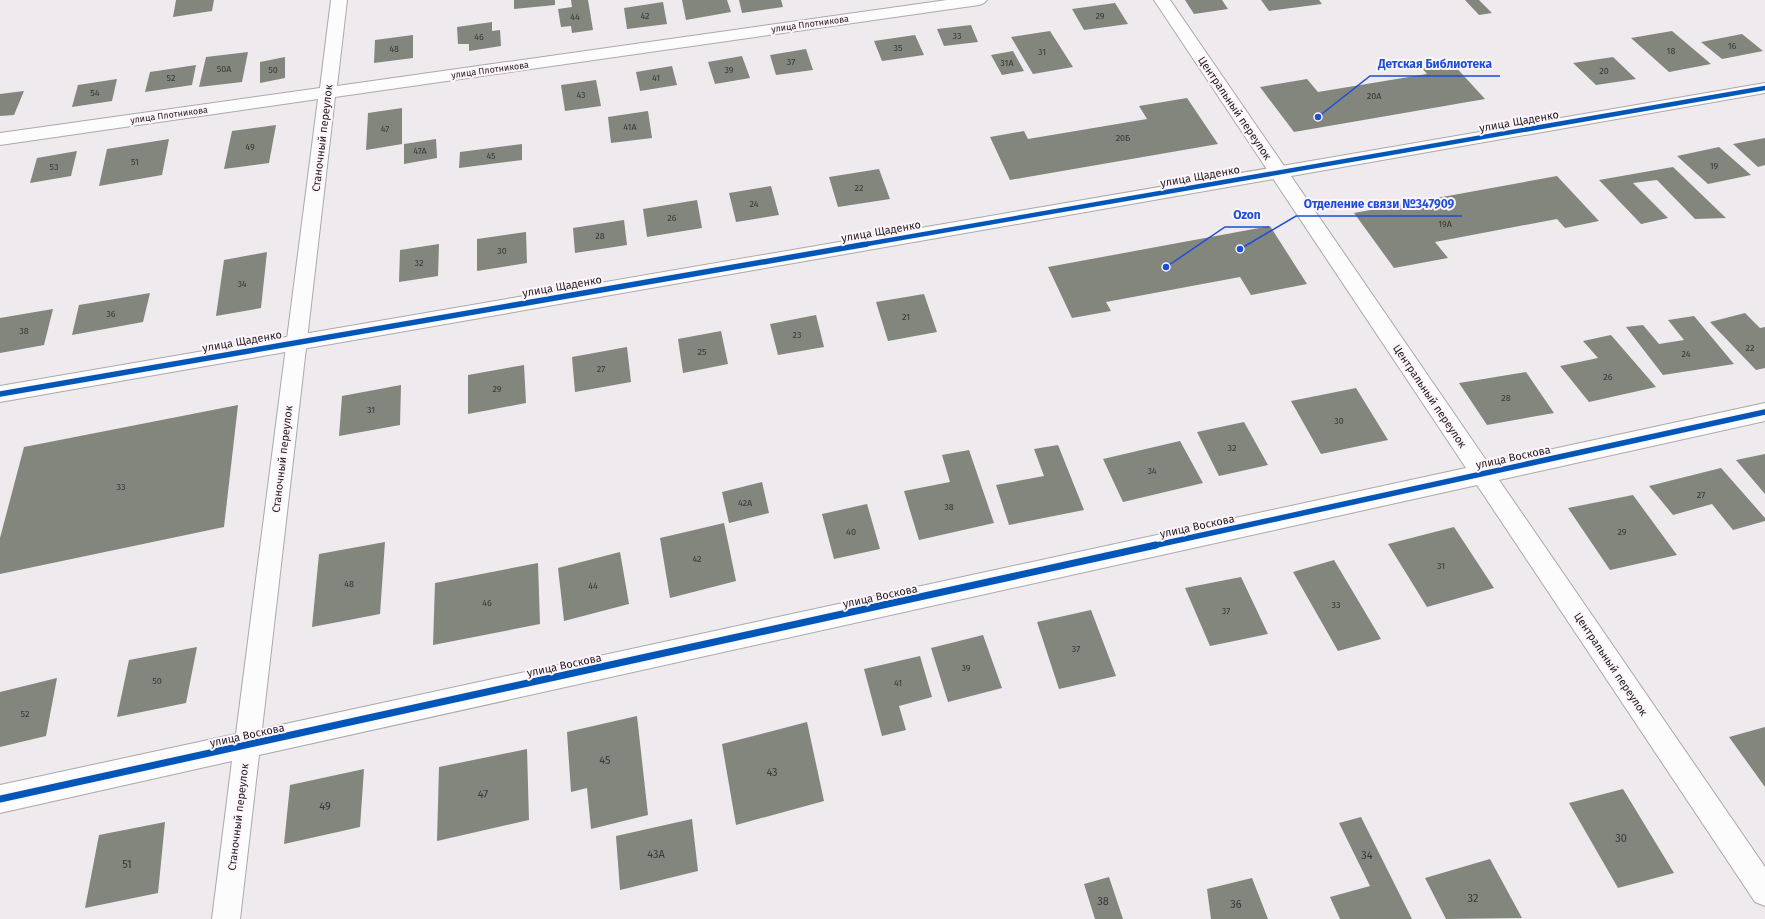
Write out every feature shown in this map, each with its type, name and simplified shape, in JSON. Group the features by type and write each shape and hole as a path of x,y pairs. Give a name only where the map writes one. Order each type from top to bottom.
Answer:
{"street":[{"name":"Станочный переулок","path":"226,919 339,0"},
{"name":"улица Плотникова","path":"0,139 979,0"},
{"name":"Центральный переулок","path":"1162,0 1765,892"},
{"name":"улица Щаденко","path":"0,394 1765,88"},
{"name":"улица Воскова","path":"0,798 1765,412"}],"building":[{"path":"176,0 214,0 212,11 173,17"},
{"path":"514,0 555,0 555,5 514,9"},
{"path":"571,0 588,0 593,30 572,33 571,26 561,27 558,9 572,7"},
{"path":"682,0 727,0 731,12 686,20"},
{"path":"739,0 781,0 783,7 742,13"},
{"path":"1185,0 1222,0 1228,9 1194,14"},
{"path":"1261,0 1319,0 1322,4 1269,11"},
{"path":"1465,0 1479,0 1492,13 1479,15"},
{"path":"663,2 667,24 627,29 624,8"},
{"path":"1115,3 1128,24 1084,30 1072,9"},
{"path":"492,22 492,31 500,30 501,46 469,51 469,44 458,44 457,27"},
{"path":"971,25 978,42 944,46 937,29"},
{"path":"1050,31 1073,67 1033,74 1011,37"},
{"path":"1672,31 1711,64 1669,72 1631,38"},
{"path":"1742,34 1763,51 1722,59 1701,42"},
{"path":"413,35 413,58 374,63 375,40"},
{"path":"915,35 924,55 882,61 874,41"},
{"path":"806,49 813,70 776,75 770,55"},
{"path":"1013,51 1024,71 1002,75 991,55"},
{"path":"248,52 242,82 199,87 206,57"},
{"path":"742,56 750,78 715,84 708,62"},
{"path":"285,57 285,78 260,83 260,62"},
{"path":"1613,57 1636,79 1596,85 1573,63"},
{"path":"1452,63 1485,99 1294,132 1260,87 1307,79 1318,92 1427,74 1422,68"},
{"path":"196,65 192,85 145,92 150,72"},
{"path":"672,66 677,85 640,91 636,72"},
{"path":"117,79 112,101 72,107 78,85"},
{"path":"596,80 601,106 565,111 561,85"},
{"path":"24,91 14,115 0,116 0,94"},
{"path":"1187,98 1218,144 1010,180 990,137 1024,131 1028,139 1147,119 1139,106"},
{"path":"402,108 402,144 366,150 368,113"},
{"path":"648,111 652,138 611,143 608,117"},
{"path":"276,125 269,163 224,169 232,131"},
{"path":"1765,138 1765,165 1758,167 1733,144"},
{"path":"169,139 162,175 99,186 107,149"},
{"path":"436,139 437,158 404,164 404,144"},
{"path":"522,144 522,160 459,168 460,152"},
{"path":"1719,147 1751,175 1708,184 1677,156"},
{"path":"77,151 71,176 30,183 37,158"},
{"path":"1673,167 1726,218 1695,219 1657,180 1633,183 1668,218 1641,224 1599,180"},
{"path":"879,169 890,199 838,207 829,177"},
{"path":"1557,176 1599,221 1565,228 1557,219 1435,242 1448,258 1394,268 1354,213"},
{"path":"771,186 779,215 736,222 729,193"},
{"path":"697,200 702,228 647,237 643,209"},
{"path":"624,220 627,245 575,253 573,228"},
{"path":"1270,226 1307,284 1251,295 1240,277 1106,302 1111,311 1072,318 1048,267"},
{"path":"526,232 527,263 477,271 477,239"},
{"path":"439,244 438,276 399,282 400,250"},
{"path":"267,252 261,308 216,316 224,260"},
{"path":"150,293 143,322 72,335 79,305"},
{"path":"924,294 937,332 888,341 876,302"},
{"path":"53,309 44,345 0,353 0,318"},
{"path":"1745,313 1760,328 1765,327 1765,368 1756,370 1710,322"},
{"path":"816,315 824,347 778,355 770,324"},
{"path":"1694,316 1734,364 1663,375 1626,327 1643,325 1659,344 1684,340 1668,320"},
{"path":"721,331 728,364 683,373 678,339"},
{"path":"1611,335 1656,387 1589,402 1560,366 1598,358 1583,341"},
{"path":"627,347 631,382 575,392 572,357"},
{"path":"524,365 526,403 468,414 468,375"},
{"path":"1526,372 1554,413 1487,425 1459,383"},
{"path":"401,385 400,425 339,436 342,396"},
{"path":"1356,388 1388,440 1321,454 1291,401"},
{"path":"238,405 224,527 0,574 0,538 24,447"},
{"path":"1244,422 1268,465 1219,476 1197,432"},
{"path":"1180,441 1203,483 1123,502 1103,459"},
{"path":"1058,445 1084,510 1009,525 996,485 1044,476 1034,449"},
{"path":"969,450 994,523 919,540 904,491 950,482 942,455"},
{"path":"1765,454 1765,494 1736,460"},
{"path":"1721,468 1765,518 1765,521 1733,530 1712,504 1673,515 1649,486"},
{"path":"762,482 769,513 729,523 722,492"},
{"path":"1633,495 1677,555 1610,570 1568,508"},
{"path":"867,504 880,549 834,559 822,514"},
{"path":"724,523 736,581 670,598 660,538"},
{"path":"1454,527 1494,588 1427,607 1388,544"},
{"path":"385,542 380,614 312,627 319,554"},
{"path":"620,552 629,604 564,621 558,568"},
{"path":"1334,560 1381,639 1338,651 1293,572"},
{"path":"538,563 540,624 433,645 435,583"},
{"path":"1241,577 1268,634 1210,646 1185,588"},
{"path":"1091,610 1116,676 1059,689 1037,622"},
{"path":"983,635 1002,688 948,702 931,648"},
{"path":"197,647 186,703 117,717 129,660"},
{"path":"920,656 932,697 899,706 906,730 882,736 864,669"},
{"path":"57,678 46,736 0,747 0,692"},
{"path":"637,716 648,815 591,829 587,788 571,792 567,732"},
{"path":"807,722 824,801 736,825 722,744"},
{"path":"1765,727 1765,787 1729,737"},
{"path":"527,749 529,820 437,841 439,767"},
{"path":"364,769 360,827 284,844 290,785"},
{"path":"1623,789 1674,873 1618,888 1569,803"},
{"path":"1361,817 1412,919 1340,919 1330,897 1370,886 1339,823"},
{"path":"692,819 698,871 620,890 616,836"},
{"path":"165,822 158,893 85,908 99,835"},
{"path":"1490,859 1522,918 1446,919 1425,878"},
{"path":"1109,877 1123,919 1095,919 1084,884"},
{"path":"1252,878 1268,919 1211,919 1207,889"}],"cycle path":[{"path":"0,394 1765,88"},
{"path":"0,799 1765,412"}],"place":[{"name":"Детская Библиотека","path":"1318,117"},
{"name":"Отделение связи №347909","path":"1240,249"},
{"name":"Ozon","path":"1166,267"}]}
